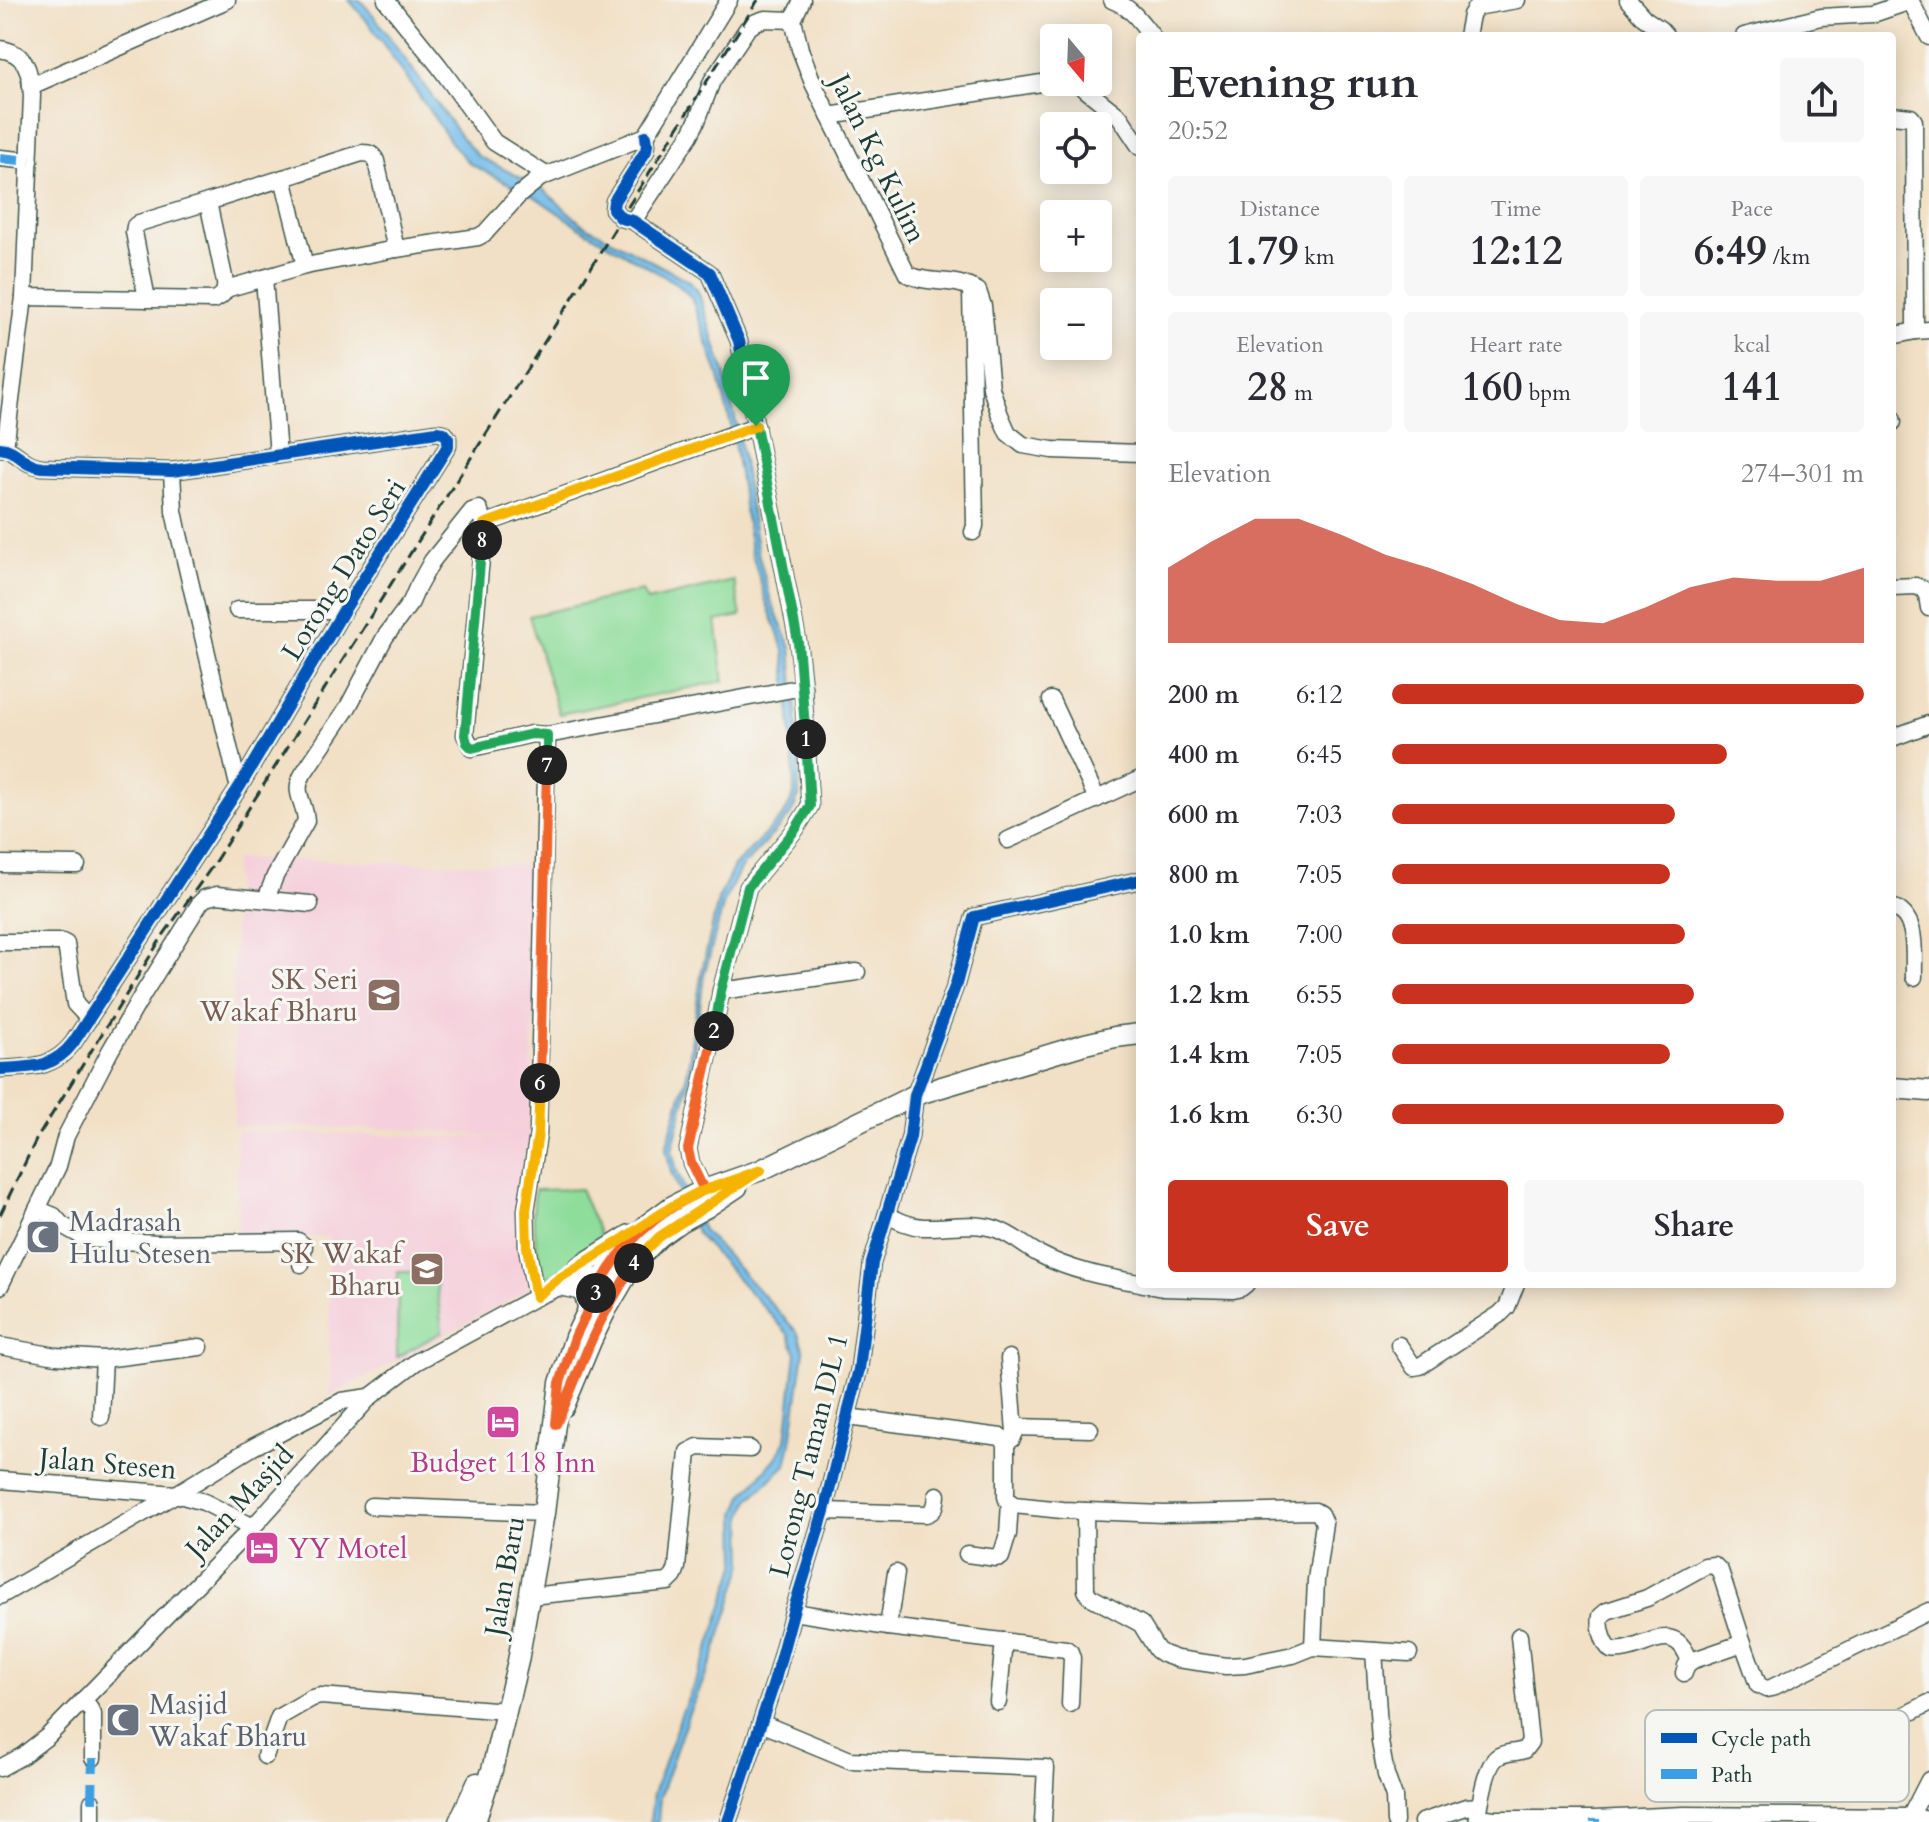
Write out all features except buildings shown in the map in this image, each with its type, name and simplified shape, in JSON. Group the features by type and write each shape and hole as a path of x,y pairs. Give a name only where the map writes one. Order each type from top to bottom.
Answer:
{"main road":[{"path":"761,1170 915,1095 1085,1044 1136,1034"},
{"path":"1896,1088 1929,1091"},
{"name":"Jalan Baru","path":"499,1736 530,1596 556,1424 591,1341 608,1275 648,1224 671,1207 704,1190 761,1170"},
{"name":"Jalan Baru","path":"597,1310 647,1248 670,1229 761,1170"},
{"path":"579,1267 648,1224"},
{"path":"608,1275 635,1261"},
{"path":"563,1286 582,1292 597,1310"},
{"path":"459,1822 499,1736"},
{"path":"475,1822 499,1736"}],"street":[{"path":"31,86 227,0"},
{"path":"386,0 494,142 543,176"},
{"path":"24,297 214,300 221,297 226,289 305,266 478,237 519,195 543,176 646,136 729,0"},
{"path":"633,221 690,135 712,81 747,29 765,19 793,20 802,0"},
{"path":"1112,0 1133,12 1149,32"},
{"path":"1468,32 1476,7 1517,0"},
{"path":"1628,0 1663,32"},
{"path":"1760,32 1821,17 1873,14 1911,0 1929,37"},
{"name":"Jalan Kg Kulim","path":"793,20 813,83 907,274 920,280 949,281 971,288"},
{"path":"0,49 14,52 23,59 31,86 24,297 3,448"},
{"path":"829,116 1040,83"},
{"path":"1094,96 1120,117 1136,141"},
{"path":"1896,115 1911,117 1914,121 1922,330 1896,335"},
{"path":"646,136 646,151 614,201 613,209 621,218 633,221 710,273 739,341 798,642 810,806 795,830 748,887 721,991 688,1149 704,1190"},
{"path":"147,299 134,232 139,223 362,153 373,155 376,161 396,249"},
{"path":"0,158 30,161"},
{"path":"283,178 305,266"},
{"path":"208,202 226,289"},
{"path":"264,278 278,455"},
{"path":"973,532 971,288 978,291 983,306 991,388 1008,433 1023,445 1052,450 1136,453"},
{"path":"973,416 1000,415"},
{"path":"484,524 756,426"},
{"name":"Lorong Dato Seri","path":"0,1069 40,1066 65,1054 240,786 344,610 448,446 448,438 444,433 437,432 172,471 34,466 3,448"},
{"path":"172,471 178,530 240,786"},
{"path":"266,899 306,821 306,810 297,783 348,707 385,637 411,602 432,561 472,511 479,509 484,524 465,735 472,748 532,734 547,735 800,688"},
{"path":"1896,587 1916,586 1923,589 1929,608"},
{"path":"237,610 344,610"},
{"path":"1051,700 1097,799"},
{"path":"1896,736 1929,724"},
{"path":"536,1297 527,1247 526,1210 538,1134 547,735"},
{"path":"1008,840 1136,781"},
{"path":"0,864 77,865"},
{"name":"Lorong Taman DL 1","path":"728,1822 774,1683 824,1511 859,1369 872,1263 910,1137 915,1095 956,984 974,917 1136,881"},
{"path":"0,1286 58,1166 66,1136 110,1051 200,903 217,895 310,904"},
{"path":"1896,908 1910,921 1914,977"},
{"path":"0,942 66,944 75,1004 89,1019"},
{"path":"721,991 857,972"},
{"path":"37,1209 54,1216 62,1225 89,1239 157,1243 298,1241 304,1246 301,1264"},
{"path":"887,1215 923,1227 970,1224 995,1229 1039,1254 1090,1275 1136,1283"},
{"path":"579,1267 599,1266 608,1275"},
{"name":"Jalan Masjid","path":"536,1297 579,1267"},
{"name":"Jalan Masjid","path":"0,1768 48,1736 253,1527 370,1397 416,1362 536,1297 581,1278 608,1275"},
{"path":"1198,1288 1241,1288"},
{"path":"1399,1345 1414,1367 1420,1366 1500,1314 1507,1307 1514,1288"},
{"path":"0,1346 56,1356 104,1359 200,1347"},
{"path":"967,1554 1001,1557 1008,1534 1009,1358"},
{"path":"101,1417 104,1359"},
{"path":"0,1596 253,1447 348,1399 370,1397"},
{"path":"847,1417 1001,1437 1090,1429"},
{"path":"530,1596 668,1582 677,1567 688,1452 698,1447 750,1449"},
{"name":"Jalan Stesen","path":"0,1480 176,1494 204,1502 253,1527"},
{"path":"824,1511 926,1514 936,1506 937,1495"},
{"path":"1010,1503 1062,1510 1164,1514 1315,1511 1324,1523 1316,1580 1313,1647"},
{"path":"371,1506 544,1513"},
{"path":"1085,1511 1086,1590 1089,1596 1141,1624 1157,1650 1163,1654 1226,1666 1293,1655 1313,1647 1409,1653"},
{"path":"1743,1643 1687,1667 1685,1650 1666,1637 1619,1651 1611,1650 1600,1625 1601,1616 1607,1611 1647,1598 1705,1566 1714,1565 1720,1571 1758,1685 1766,1689 1929,1611"},
{"path":"888,1627 896,1573"},
{"path":"793,1612 1066,1649 1070,1652 1070,1704"},
{"path":"1478,1815 1494,1759 1524,1750 1530,1742 1519,1636"},
{"path":"998,1702 1004,1641"},
{"path":"1374,1651 1380,1742 1394,1797 1395,1822"},
{"path":"265,1756 279,1717 321,1696 506,1711"},
{"path":"84,1699 93,1714 93,1758"},
{"path":"1909,1713 1929,1703"},
{"path":"761,1723 850,1760 1046,1768 1043,1822"},
{"path":"1909,1819 1929,1780"},
{"path":"92,1802 92,1822"},
{"path":"1422,1822 1466,1807 1478,1815 1495,1819 1929,1820"}],"shaded area":[{"name":"SK Seri Wakaf Bharu","path":"234,859 538,865 530,1139 520,1173 521,1247 529,1290 330,1396 328,1237 238,1238 236,1131 510,1138 423,1130 234,1126"}],"green space":[{"path":"734,581 741,616 716,621 724,681 559,714 529,616 642,591 647,601"},
{"path":"580,1189 604,1244 548,1277 540,1274 533,1215 535,1190"},
{"path":"398,1272 435,1272 442,1332 397,1357"}],"water":[{"path":"349,0 360,0 375,17 478,156 543,189 582,224 689,281 698,291 724,372 738,430 757,549 771,601 791,648 799,796 790,816 740,869 724,902 704,976 691,1074 672,1150 677,1171 703,1230 798,1333 804,1351 786,1465 749,1500 743,1517 744,1563 712,1662 688,1715 660,1796 658,1822 650,1822 653,1794 682,1712 705,1660 737,1562 736,1513 743,1496 776,1458 786,1440 796,1353 788,1334 697,1234 671,1172 666,1148 687,1074 701,975 718,900 734,866 784,815 794,795 784,650 751,550 732,430 718,374 691,297 677,284 579,227 535,197 470,164"}],"railway":[{"path":"0,1215 36,1140 162,937 211,868 758,0"}],"marked path":[{"path":"0,158 30,161"},
{"path":"92,1802 93,1758"}],"cycle path":[{"path":"646,136 646,151 614,201 613,209 621,218 633,221 710,273 739,341 798,642 810,806 795,830 748,887 721,991 688,1149 704,1190"},
{"path":"0,448 42,467 172,471 437,432 444,433 448,438 448,446 344,610 240,786 73,1043 58,1058 41,1065 0,1069"},
{"path":"728,1822 774,1683 824,1511 859,1369 872,1263 910,1137 915,1095 956,984 974,917 1136,881"}],"place":[{"name":"SK Seri Wakaf Bharu","path":"384,995"},
{"name":"Madrasah Hulu Stesen","path":"43,1237"},
{"name":"SK Wakaf Bharu","path":"427,1269"},
{"name":"Budget 118 Inn","path":"503,1422"},
{"name":"YY Motel","path":"262,1548"},
{"name":"Masjid Wakaf Bharu","path":"123,1720"}],"route":[{"path":"756,426 484,524 465,735 467,743 472,748 532,734 547,735 538,1134 526,1210 527,1247 536,1297 558,1279 671,1207 697,1193 704,1190 761,1170 681,1221 635,1261 606,1310 556,1424 560,1383 575,1337 608,1269 648,1224 671,1207 704,1190 688,1149 721,991 748,887 795,830 810,806 798,642 756,426"}]}
